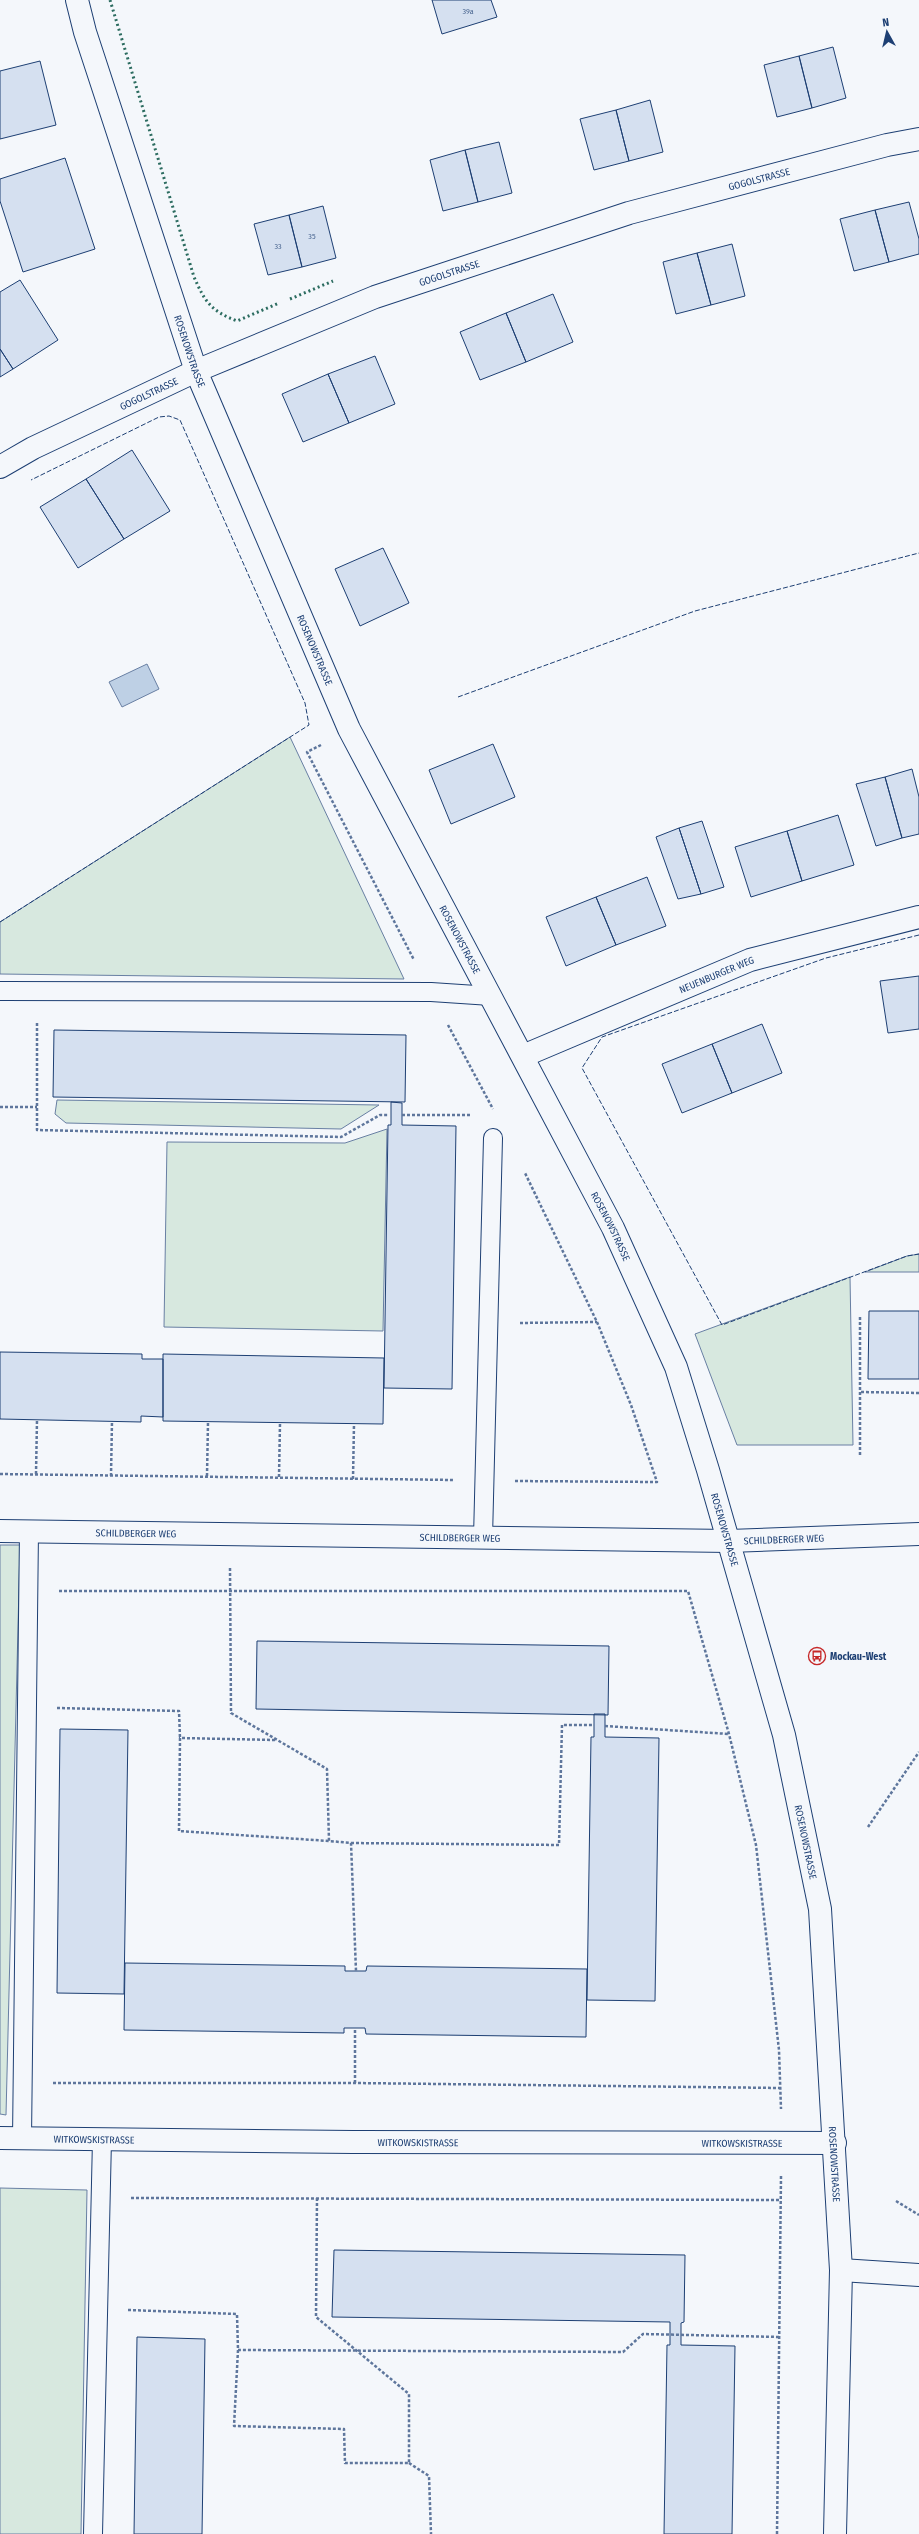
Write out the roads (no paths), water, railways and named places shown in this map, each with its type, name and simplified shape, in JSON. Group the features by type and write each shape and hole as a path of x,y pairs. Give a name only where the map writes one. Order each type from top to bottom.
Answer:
{"street":[{"name":"ROSENOWSTRASSE","path":"77,0 87,40 196,371 349,729 613,1228 676,1367 729,1540 784,1735 820,1909 835,2143 841,2270 835,2534"},
{"name":"GOGOLSTRASSE","path":"0,467 33,448 196,371 375,297 622,216 887,145 919,139"},
{"name":"NEUENBURGER WEG","path":"522,1056 750,960 919,917"},
{"name":"SCHILDBERGER WEG","path":"0,1531 729,1540 919,1534"},
{"name":"WITKOWSKISTRASSE","path":"0,2138 835,2143"},
{"path":"841,2270 919,2275"}],"lane":[{"path":"0,991 431,992 491,996"},
{"path":"483,1538 493,1138"},
{"path":"22,2139 29,1531"},
{"path":"93,2534 102,2139"}],"water":[{"path":"147,664 159,689 122,707 109,682"}],"place":[{"name":"Mockau-West","path":"817,1656"}]}
